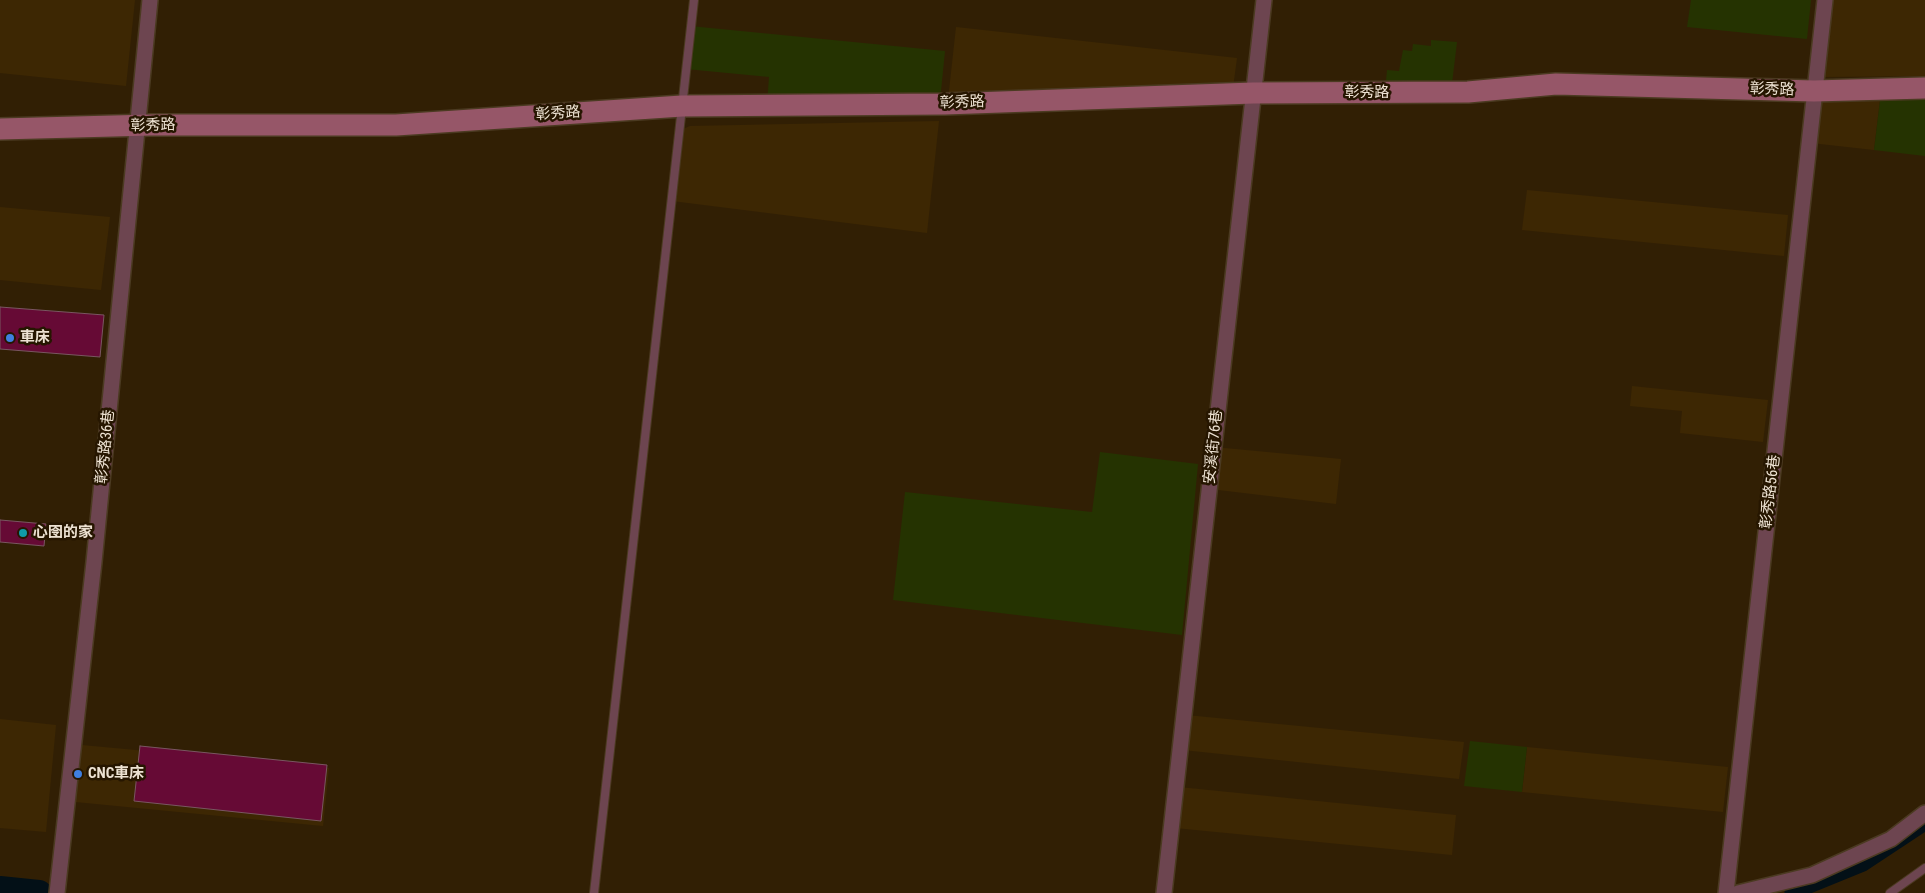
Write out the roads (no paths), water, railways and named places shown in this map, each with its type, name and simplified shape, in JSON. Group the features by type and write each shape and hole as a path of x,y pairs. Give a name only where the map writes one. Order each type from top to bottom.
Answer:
{"street":[{"name":"彰秀路36巷","path":"57,890 94,562 150,0"},
{"name":"安溪街76巷","path":"1164,893 1264,0"},
{"name":"彰秀路56巷","path":"1726,893 1825,0"},
{"name":"彰秀路","path":"0,129 138,126 396,125 682,106 945,104 1253,93 1468,92 1556,84 1814,91 1925,88"},
{"path":"1738,893 1812,875 1891,839 1925,813"}],"lane":[{"path":"594,893 694,0"},
{"path":"1890,893 1925,868"}],"waterway":[{"path":"1792,893 1863,864 1925,823"},
{"path":"0,889 39,893"}],"place":[{"name":"車床","path":"10,338"},
{"name":"心囹的家","path":"23,533"},
{"name":"CNC車床","path":"78,774"}]}
